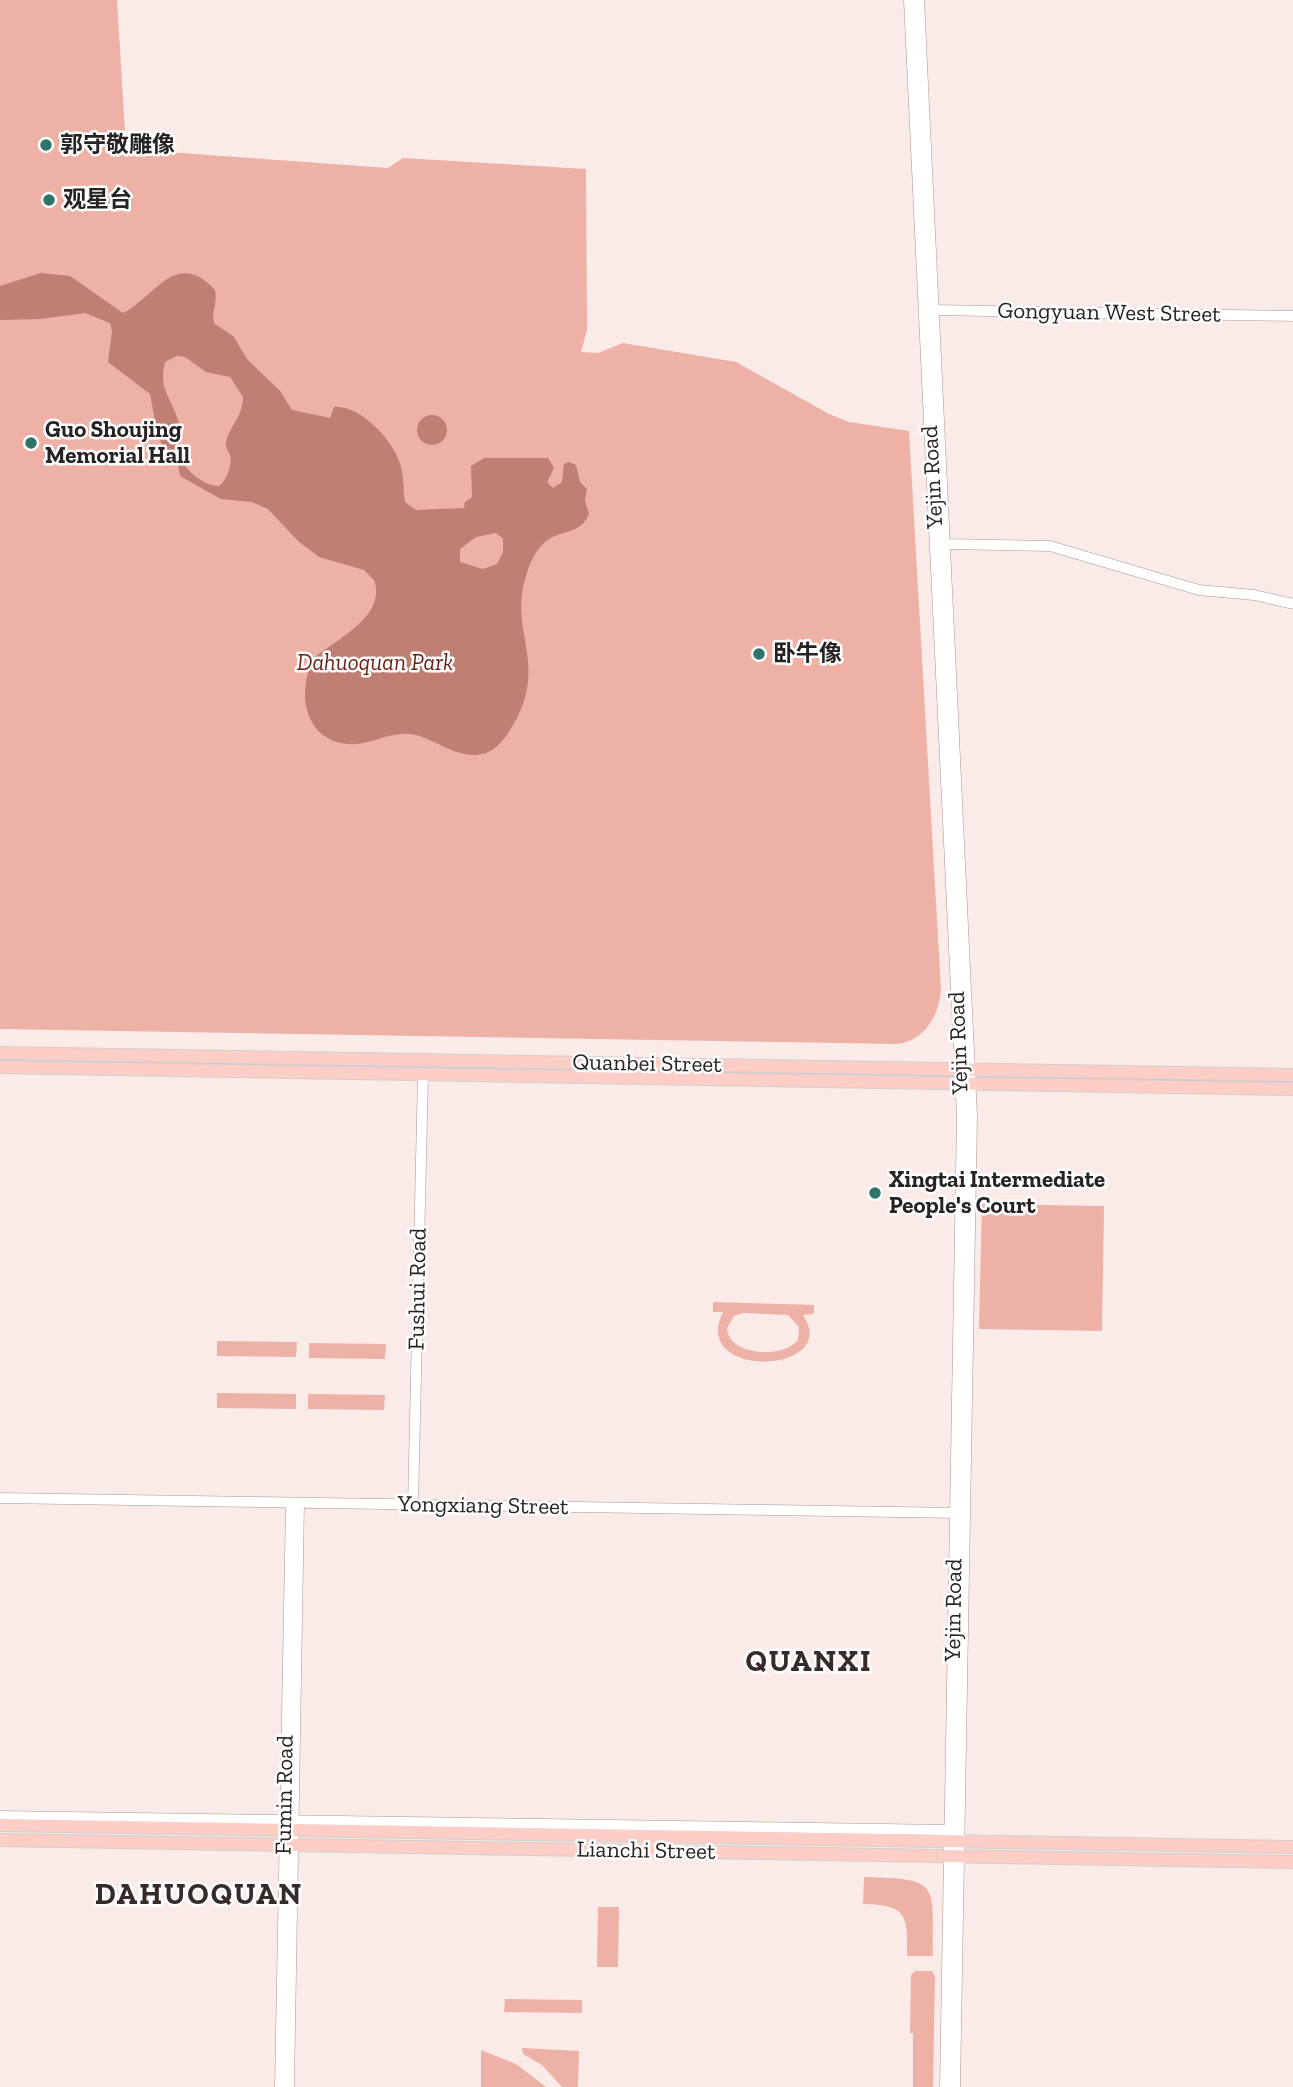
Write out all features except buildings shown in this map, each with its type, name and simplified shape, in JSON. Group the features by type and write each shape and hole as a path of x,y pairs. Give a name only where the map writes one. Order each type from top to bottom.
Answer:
{"main road":[{"name":"Quanbei Street","path":"0,1053 1293,1075"},
{"name":"Quanbei Street","path":"0,1067 1293,1089"},
{"name":"Lianchi Street","path":"0,1825 289,1826 953,1837 1293,1847"},
{"name":"Lianchi Street","path":"0,1840 1293,1862"}],"street":[{"name":"Yejin Road","path":"909,0 946,544 965,1069 953,1837 955,2087"},
{"name":"Yejin Road","path":"919,0 930,310 965,1069"},
{"name":"Gongyuan West Street","path":"930,310 1293,316"},
{"path":"946,544 1050,546 1199,590 1254,595 1293,604"},
{"name":"Fushui Road","path":"412,1505 423,1074"},
{"name":"Yongxiang Street","path":"0,1498 960,1513"},
{"name":"Fumin Road","path":"289,2087 289,1826 295,1503"},
{"name":"Yejin Road","path":"953,1837 960,1513"},
{"path":"0,1816 289,1826"},
{"name":"Fumin Road","path":"280,2087 289,1845"},
{"name":"Yejin Road","path":"945,2087 954,1856"}],"green space":[{"name":"Dahuoquan Park","path":"0,0 117,0 126,149 388,168 403,158 586,169 587,330 581,352 598,353 623,343 736,362 829,414 849,422 909,431 941,990 933,1018 922,1032 907,1042 897,1044 0,1029"},
{"path":"982,1204 1104,1206 1102,1331 979,1329"},
{"path":"713,1302 814,1305 814,1314 803,1315 810,1335 803,1349 786,1358 765,1362 744,1359 727,1350 718,1334 723,1312 713,1312","holes":["743,1313 788,1315 799,1327 798,1340 781,1350 758,1352 746,1349 730,1337 727,1328 734,1316"]},
{"path":"217,1341 297,1342 296,1357 217,1356"},
{"path":"309,1343 386,1344 385,1359 309,1358"},
{"path":"217,1393 296,1394 296,1409 217,1408"},
{"path":"308,1394 385,1395 384,1410 308,1409"},
{"path":"864,1877 908,1880 927,1890 933,1913 933,1956 907,1956 907,1931 902,1915 889,1907 863,1904"},
{"path":"598,1907 619,1907 618,1967 597,1967"},
{"path":"915,1971 932,1971 935,1977 933,2087 913,2087 911,1975"},
{"path":"505,1999 582,2000 582,2013 504,2012"},
{"path":"522,2048 579,2051 578,2087 562,2087 542,2065 523,2054"},
{"path":"481,2050 516,2064 546,2087 481,2087"}],"shaded area":[{"path":"41,273 70,276 123,313 177,274 189,273 201,278 215,290 214,323 234,337 247,359 280,391 292,410 330,418 334,407 344,408 354,411 383,435 400,464 405,502 416,510 464,508 465,502 472,497 471,466 484,458 548,458 554,468 547,482 553,488 562,482 564,464 569,462 576,465 580,482 587,489 585,500 589,514 578,527 545,542 529,567 521,605 528,682 517,718 502,741 495,748 475,755 455,751 416,735 398,734 365,743 348,744 321,733 313,723 305,698 309,670 315,657 347,634 367,615 376,593 374,580 364,570 319,557 298,541 268,509 252,502 221,499 180,476 178,465 166,455 160,440 153,437 154,415 150,394 108,362 112,331 110,323 85,313 41,319 0,320 0,286","holes":["177,356 185,357 206,372 230,377 243,397 240,411 227,439 230,468 219,486 204,482 190,472 177,450 179,423 163,379 165,362","496,533 503,539 503,552 497,564 483,569 460,562 460,549 476,537"]},
{"path":"432,415 443,419 447,430 443,441 432,445 421,441 417,430 421,419"}],"place":[{"name":"郭守敬雕像","path":"46,145"},
{"name":"观星台","path":"49,200"},
{"name":"Guo Shoujing Memorial Hall","path":"31,443"},
{"name":"卧牛像","path":"759,654"},
{"name":"Xingtai Intermediate People's Court","path":"875,1193"}],"district":[{"name":"QUANXI","path":"809,1662"},
{"name":"DAHUOQUAN","path":"199,1895"}]}
